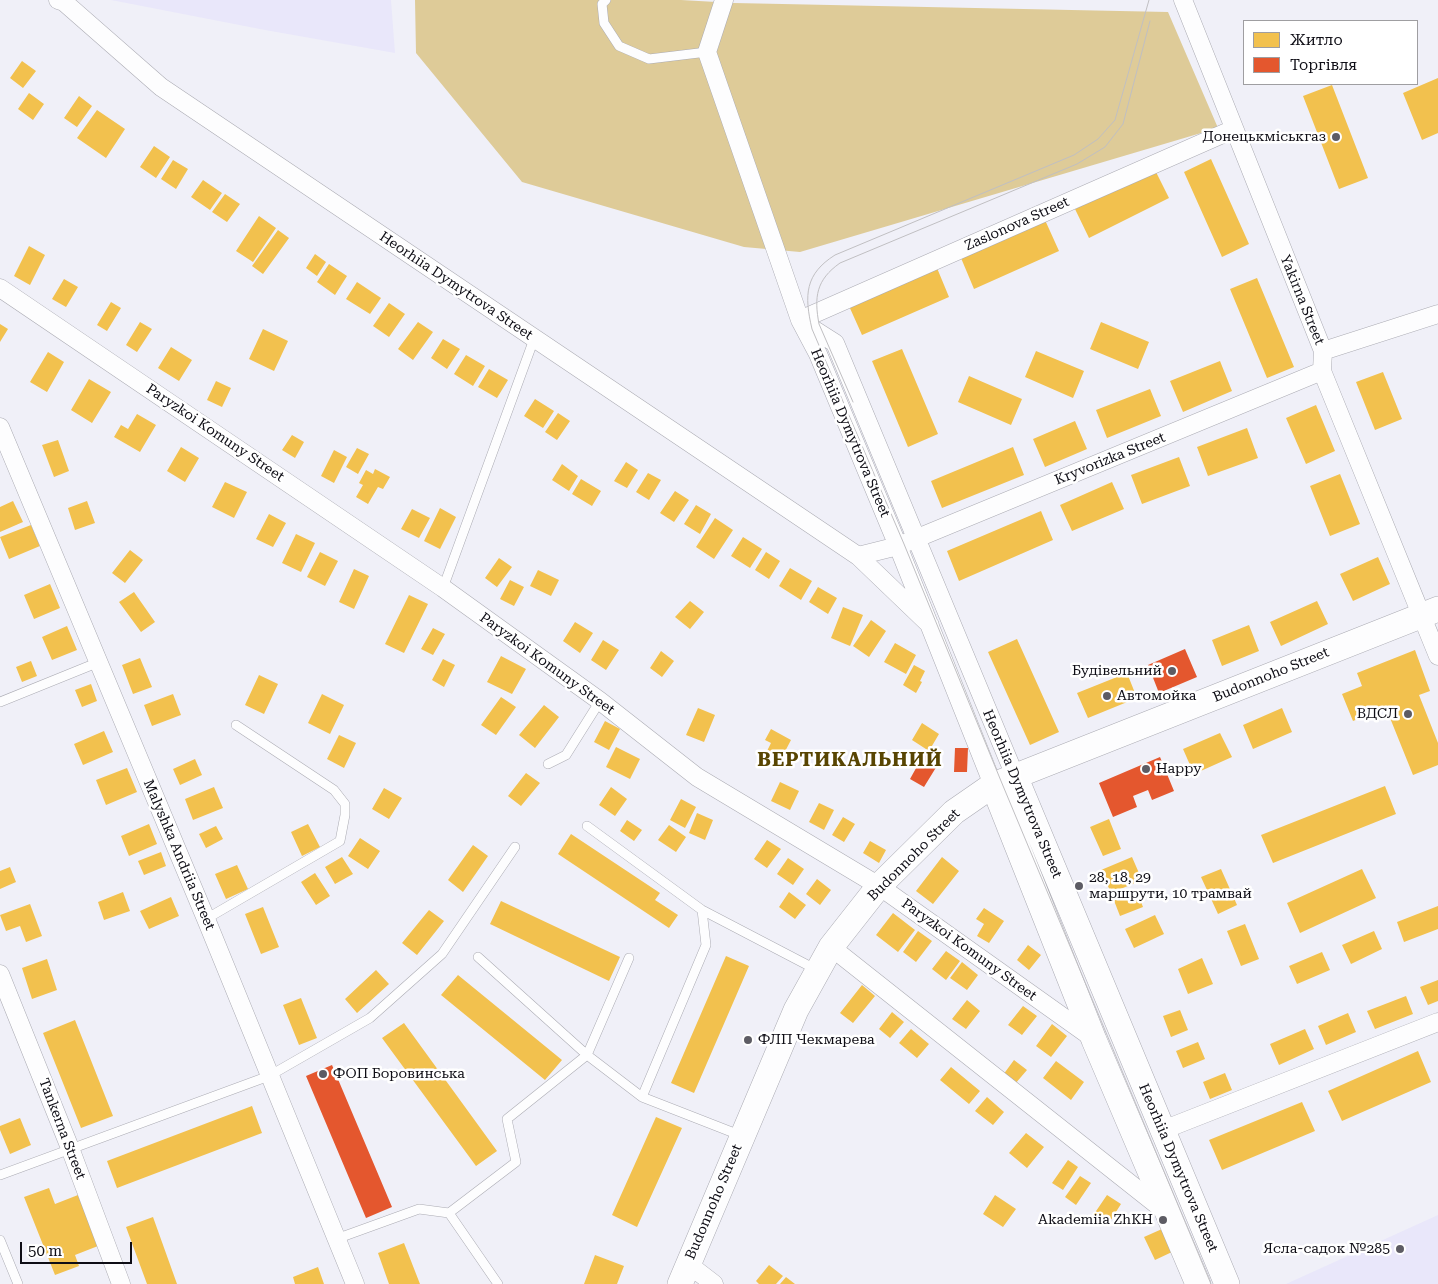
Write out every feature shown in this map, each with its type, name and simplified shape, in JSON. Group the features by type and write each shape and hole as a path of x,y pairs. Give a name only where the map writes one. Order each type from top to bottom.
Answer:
{"street":[{"path":"707,52 724,0"},
{"name":"Yakirna Street","path":"1183,0 1323,351 1322,371 1430,612 1438,656"},
{"name":"Heorhiia Dymytrova Street","path":"61,1 161,87 858,556 930,624"},
{"name":"Heorhiia Dymytrova Street","path":"707,52 800,320 818,354 930,624 1004,780 1163,1130 1227,1284"},
{"name":"Zaslonova Street","path":"800,320 1234,129"},
{"name":"Paryzkoi Komuny Street","path":"0,288 443,588 600,701 697,776 879,886 1094,1040"},
{"path":"1323,351 1438,314"},
{"name":"Heorhiia Dymytrova Street","path":"800,320 835,343 916,539 1004,780 1094,1040 1198,1284"},
{"name":"Kryvorizka Street","path":"898,546 1322,371"},
{"name":"Malyshka Andriia Street","path":"0,427 206,919 355,1284"},
{"path":"858,556 898,546"},
{"name":"Budonnoho Street","path":"684,1274 796,1010 831,947 879,886 954,812 1004,780 1430,612"},
{"path":"831,947 1167,1213"},
{"name":"Tankerna Street","path":"0,974 70,1148 121,1284"},
{"path":"1163,1130 1438,1022"},
{"path":"684,1274 714,1284"}],"lane":[{"path":"606,0 602,4 604,22 619,46 649,59 707,52"},
{"path":"443,588 534,339"},
{"path":"0,702 99,662"},
{"path":"548,764 566,755 600,701"},
{"path":"206,919 340,841 345,815 345,804 334,790 236,725"},
{"path":"587,826 702,910 818,971"},
{"path":"0,1175 269,1076 370,1018 442,954 515,847"},
{"path":"642,1097 706,945 702,910"},
{"path":"478,956 587,1055 642,1097 742,1136"},
{"path":"336,1239 419,1209 449,1213 516,1162 507,1119 587,1055 629,958"},
{"path":"449,1213 498,1284"},
{"path":"0,1240 18,1284"}],"shaded area":[{"path":"111,0 391,0 395,53 265,30"},
{"path":"415,0 681,0 734,3 1168,12 1218,128 800,252 744,247 522,182 416,53"},
{"name":"Ясла-садок №285","path":"1438,1215 1438,1284 1286,1284"}],"building: Житло":[{"path":"22,61 36,71 23,88 10,78"},
{"path":"1438,78 1438,133 1422,140 1403,93"},
{"name":"Донецькміськгаз","path":"1332,85 1368,178 1339,189 1303,96"},
{"path":"29,93 44,104 33,120 18,109"},
{"path":"79,96 92,106 77,127 64,118"},
{"path":"97,110 125,129 106,158 77,138"},
{"path":"154,146 170,157 156,178 140,167"},
{"path":"1211,159 1249,244 1222,257 1184,172"},
{"path":"173,160 188,169 176,189 161,179"},
{"path":"1155,170 1169,198 1089,238 1075,209"},
{"path":"203,180 222,193 210,210 191,197"},
{"path":"225,194 240,204 227,222 212,212"},
{"path":"259,216 276,228 253,262 236,251"},
{"path":"1045,220 1059,251 974,289 961,258"},
{"path":"278,230 289,238 263,274 252,266"},
{"path":"29,246 45,255 30,285 14,276"},
{"path":"315,254 326,262 317,276 306,268"},
{"path":"329,264 347,276 335,295 317,282"},
{"path":"937,268 949,297 862,335 849,306"},
{"path":"1257,278 1294,367 1267,378 1230,289"},
{"path":"64,279 78,287 66,307 52,299"},
{"path":"357,282 381,298 370,314 346,299"},
{"path":"111,302 121,308 107,331 97,325"},
{"path":"389,303 405,314 389,337 373,326"},
{"path":"140,322 152,329 137,352 126,345"},
{"path":"418,322 433,332 413,360 398,349"},
{"path":"1101,322 1149,342 1138,369 1090,349"},
{"path":"0,324 8,329 0,342"},
{"path":"263,329 288,341 274,371 249,359"},
{"path":"443,339 460,349 447,369 431,358"},
{"path":"171,347 192,360 179,381 158,368"},
{"path":"902,349 938,434 908,447 872,361"},
{"path":"1036,351 1084,371 1073,398 1025,377"},
{"path":"48,352 64,362 47,392 30,382"},
{"path":"466,355 485,366 473,386 454,374"},
{"path":"1220,361 1232,391 1183,412 1170,381"},
{"path":"489,369 508,380 497,398 478,387"},
{"path":"1383,372 1402,419 1375,430 1356,382"},
{"path":"969,376 1022,399 1011,425 958,402"},
{"path":"89,379 111,392 92,423 71,410"},
{"path":"216,381 231,388 222,407 207,400"},
{"path":"1150,389 1161,416 1107,438 1096,410"},
{"path":"535,399 554,411 543,428 524,416"},
{"path":"1316,405 1335,451 1306,464 1286,418"},
{"path":"558,413 570,421 557,440 545,432"},
{"path":"137,414 156,425 140,452 114,437 121,425 128,429"},
{"path":"1075,421 1087,449 1045,467 1033,439"},
{"path":"1247,428 1258,458 1208,476 1197,447"},
{"path":"292,435 304,442 295,458 282,450"},
{"path":"58,440 69,471 54,477 42,445"},
{"path":"181,447 199,458 185,482 167,471"},
{"path":"1013,447 1024,475 942,508 931,481"},
{"path":"357,448 369,454 358,474 346,467"},
{"path":"334,450 347,457 334,483 321,476"},
{"path":"1179,457 1190,486 1142,504 1131,475"},
{"path":"626,462 638,470 627,488 614,481"},
{"path":"562,464 578,476 569,491 552,480"},
{"path":"375,469 390,477 383,489 378,487 368,504 356,497 363,485 359,483 366,470 373,474"},
{"path":"648,473 661,480 649,500 636,492"},
{"path":"1340,474 1360,524 1330,536 1310,486"},
{"path":"581,479 601,491 592,506 572,494"},
{"path":"225,482 247,492 234,518 212,507"},
{"path":"1112,482 1124,509 1072,531 1060,505"},
{"path":"675,491 689,500 674,522 660,513"},
{"path":"13,501 23,522 0,532 0,507"},
{"path":"87,501 95,523 75,530 68,508"},
{"path":"696,505 711,514 700,534 684,524"},
{"path":"440,508 456,517 440,549 424,541"},
{"path":"412,509 430,518 419,538 401,529"},
{"path":"1041,511 1053,540 959,581 947,551"},
{"path":"269,514 286,523 273,547 256,539"},
{"path":"715,518 733,530 714,559 696,547"},
{"path":"31,525 40,546 9,559 0,537"},
{"path":"296,534 315,543 301,572 282,563"},
{"path":"743,537 762,549 750,568 731,556"},
{"path":"130,550 143,560 125,583 112,573"},
{"path":"320,552 338,561 325,586 307,577"},
{"path":"766,552 780,561 769,579 755,570"},
{"path":"1378,557 1390,584 1353,601 1340,574"},
{"path":"499,558 512,567 497,587 485,578"},
{"path":"790,568 812,581 801,600 779,586"},
{"path":"354,569 369,576 354,609 339,602"},
{"path":"538,570 559,580 551,596 530,586"},
{"path":"510,580 524,587 514,606 500,599"},
{"path":"50,584 60,608 34,619 24,595"},
{"path":"818,587 837,598 828,614 809,602"},
{"path":"134,592 155,622 141,632 119,602"},
{"path":"409,595 428,604 404,653 385,644"},
{"path":"690,601 704,612 690,629 675,617"},
{"path":"1317,601 1328,624 1281,646 1270,622"},
{"path":"843,607 863,615 850,646 831,638"},
{"path":"871,620 886,631 869,657 853,646"},
{"path":"575,622 593,633 580,653 563,641"},
{"path":"1249,625 1259,651 1222,666 1212,640"},
{"path":"67,626 77,650 52,660 42,637"},
{"path":"433,628 445,634 433,655 421,649"},
{"path":"1017,639 1059,732 1030,745 988,652"},
{"path":"603,640 619,650 606,670 591,660"},
{"path":"895,643 916,655 906,674 884,662"},
{"name":"ВДСЛ","path":"1415,650 1430,691 1419,695 1438,743 1438,765 1413,775 1386,708 1353,721 1342,694 1362,686 1357,673"},
{"path":"661,651 674,661 662,677 650,668"},
{"path":"501,656 526,669 512,694 487,682"},
{"path":"140,658 152,687 133,694 122,665"},
{"path":"443,659 455,665 444,687 432,680"},
{"path":"31,661 37,676 22,682 16,667"},
{"path":"914,665 925,671 916,693 903,685"},
{"name":"Автомойка","path":"1127,673 1137,698 1088,718 1077,693"},
{"path":"259,675 278,684 264,714 245,705"},
{"path":"91,684 97,701 82,707 75,690"},
{"path":"173,694 181,715 152,726 144,705"},
{"path":"322,694 344,705 330,734 308,723"},
{"path":"501,697 516,707 496,735 481,725"},
{"path":"544,705 559,717 535,748 519,735"},
{"path":"698,708 715,715 704,742 686,735"},
{"path":"1282,708 1292,732 1253,749 1243,725"},
{"path":"605,721 620,729 609,750 594,742"},
{"path":"922,723 939,734 929,751 912,740"},
{"path":"771,729 791,740 780,761 766,753 771,743 765,740"},
{"path":"104,731 113,752 83,765 74,744"},
{"path":"1220,733 1232,757 1194,774 1183,749"},
{"path":"339,735 356,743 344,768 327,759"},
{"path":"616,747 640,759 630,779 606,767"},
{"path":"195,759 202,775 180,785 173,769"},
{"path":"127,768 137,792 106,805 96,780"},
{"path":"526,773 540,783 521,806 508,796"},
{"path":"780,782 799,791 790,810 771,801"},
{"path":"1385,786 1396,814 1273,863 1261,835"},
{"path":"214,787 223,808 193,820 185,799"},
{"path":"611,787 627,799 615,816 599,805"},
{"path":"384,788 402,798 389,819 372,809"},
{"path":"681,799 696,807 685,828 670,820"},
{"path":"819,803 834,810 824,830 809,822"},
{"path":"697,813 713,820 705,840 689,833"},
{"path":"843,817 855,824 844,842 832,835"},
{"path":"1109,819 1121,849 1103,856 1090,827"},
{"path":"627,820 642,830 634,841 620,831"},
{"path":"149,824 157,844 129,856 121,836"},
{"path":"308,824 320,847 302,856 291,832"},
{"path":"669,825 686,837 676,852 658,840"},
{"path":"216,826 223,839 206,848 199,834"},
{"path":"571,834 660,893 655,900 678,915 669,928 558,854"},
{"path":"360,838 380,851 368,869 348,856"},
{"path":"767,840 781,849 767,868 754,859"},
{"path":"870,841 886,850 879,863 863,853"},
{"path":"473,845 488,856 463,892 448,880"},
{"path":"161,852 166,866 144,875 138,861"},
{"path":"342,857 353,874 335,884 325,867"},
{"path":"942,857 959,871 933,904 916,891"},
{"path":"1132,857 1142,880 1111,893 1101,870"},
{"path":"788,858 804,869 793,885 777,874"},
{"path":"237,865 248,889 226,899 215,874"},
{"path":"10,867 16,882 0,889 0,871"},
{"path":"1221,869 1237,905 1218,914 1201,877"},
{"path":"1362,869 1376,898 1300,933 1287,903"},
{"path":"315,873 330,896 316,905 301,882"},
{"path":"817,879 831,890 820,905 806,894"},
{"path":"1136,889 1143,907 1120,916 1113,898"},
{"path":"123,892 130,911 104,920 98,902"},
{"path":"789,892 806,905 795,919 779,907"},
{"path":"171,897 179,916 149,929 140,911"},
{"path":"501,901 620,957 609,981 490,924"},
{"path":"30,904 42,936 26,942 20,926 6,931 0,915"},
{"path":"1438,906 1438,929 1404,942 1397,922"},
{"path":"263,907 279,947 261,954 245,914"},
{"path":"984,908 1004,921 989,943 977,936 984,924 976,919"},
{"path":"429,910 444,921 417,955 402,943"},
{"path":"893,913 915,930 898,952 876,935"},
{"path":"1155,915 1164,934 1134,948 1125,929"},
{"path":"1245,924 1259,959 1241,966 1227,931"},
{"path":"918,931 932,941 916,962 903,952"},
{"path":"1374,931 1382,949 1351,964 1342,945"},
{"path":"1028,945 1041,955 1029,970 1017,960"},
{"path":"946,951 960,961 946,980 932,969"},
{"path":"1322,952 1330,970 1297,984 1289,966"},
{"path":"726,956 749,966 694,1093 671,1083"},
{"path":"1202,958 1213,984 1188,994 1178,969"},
{"path":"47,959 57,990 32,999 22,968"},
{"path":"962,962 978,975 967,990 950,978"},
{"path":"376,970 389,984 357,1013 345,999"},
{"path":"458,975 562,1060 545,1080 441,995"},
{"path":"1438,980 1438,1001 1428,1005 1420,987"},
{"path":"862,985 875,996 853,1023 840,1013"},
{"path":"1406,996 1413,1014 1375,1029 1367,1011"},
{"path":"301,998 317,1038 299,1045 283,1005"},
{"path":"967,1000 980,1011 966,1029 952,1019"},
{"path":"1023,1006 1037,1016 1022,1035 1008,1025"},
{"path":"1180,1010 1188,1030 1171,1037 1163,1016"},
{"path":"892,1012 904,1022 890,1038 879,1029"},
{"path":"1348,1013 1356,1032 1326,1045 1318,1026"},
{"path":"75,1020 113,1116 81,1128 43,1033"},
{"path":"404,1023 497,1151 476,1166 382,1038"},
{"path":"1052,1024 1067,1036 1051,1057 1036,1046"},
{"path":"911,1029 929,1044 917,1058 899,1043"},
{"path":"1305,1029 1314,1049 1279,1065 1270,1044"},
{"path":"1198,1042 1205,1059 1183,1068 1176,1051"},
{"path":"1418,1051 1431,1082 1342,1121 1328,1091"},
{"path":"1014,1060 1027,1070 1015,1084 1003,1075"},
{"path":"1056,1061 1084,1082 1071,1100 1043,1078"},
{"path":"951,1067 980,1091 969,1104 940,1080"},
{"path":"1225,1073 1232,1090 1210,1099 1203,1082"},
{"path":"987,1097 1004,1112 993,1125 975,1111"},
{"path":"1302,1102 1315,1131 1222,1170 1209,1140"},
{"path":"252,1106 262,1133 117,1188 107,1161"},
{"path":"656,1117 682,1128 637,1227 612,1215"},
{"path":"20,1118 31,1145 10,1154 0,1126"},
{"path":"1026,1133 1044,1147 1027,1168 1009,1153"},
{"path":"1068,1160 1078,1167 1063,1190 1052,1183"},
{"path":"1080,1176 1091,1183 1076,1205 1065,1197"},
{"path":"49,1188 55,1204 78,1195 98,1246 75,1255 79,1266 55,1275 24,1197"},
{"path":"995,1195 1016,1209 1003,1227 983,1214"},
{"path":"1107,1195 1121,1204 1107,1226 1092,1217"},
{"path":"153,1217 177,1284 147,1284 126,1227"},
{"path":"1162,1229 1172,1252 1155,1260 1144,1237"},
{"path":"404,1243 420,1284 389,1284 378,1253"},
{"path":"595,1255 624,1266 617,1284 584,1284"},
{"path":"769,1265 783,1276 776,1284 759,1284 756,1281"},
{"path":"318,1267 324,1284 295,1284 293,1277"},
{"path":"786,1277 795,1284 780,1284"}],"building: Торгівля":[{"name":"Будівельний","path":"1185,649 1197,677 1159,693 1148,665"},
{"path":"955,748 968,748 967,772 954,772"},
{"path":"925,752 940,761 924,787 910,779"},
{"path":"1160,757 1174,791 1152,800 1148,790 1133,796 1137,807 1113,817 1099,783"},
{"path":"332,1065 392,1207 366,1218 306,1076"}],"tram line":[{"path":"1149,0 1115,120 1098,139 1074,155 835,255 825,262 812,278 809,286 808,306 812,329 904,544 1211,1284"},
{"path":"853,402 819,324 817,297 821,283 826,276 840,263 1077,164 1105,147 1123,124 1150,21"}],"place":[{"name":"Донецькміськгаз","path":"1336,137"},
{"name":"Будівельний","path":"1172,671"},
{"name":"Автомойка","path":"1107,696"},
{"name":"ВДСЛ","path":"1408,714"},
{"name":"Happy","path":"1146,769"},
{"name":"28, 18, 29 маршрути, 10 трамвай","path":"1079,886"},
{"name":"ФЛП Чекмарева","path":"748,1040"},
{"name":"ФОП Боровинська","path":"323,1074"},
{"name":"Akademiia ZhKH","path":"1163,1220"},
{"name":"Ясла-садок №285","path":"1400,1249"}],"district":[{"name":"ВЕРТИКАЛЬНИЙ","path":"850,760"}]}
